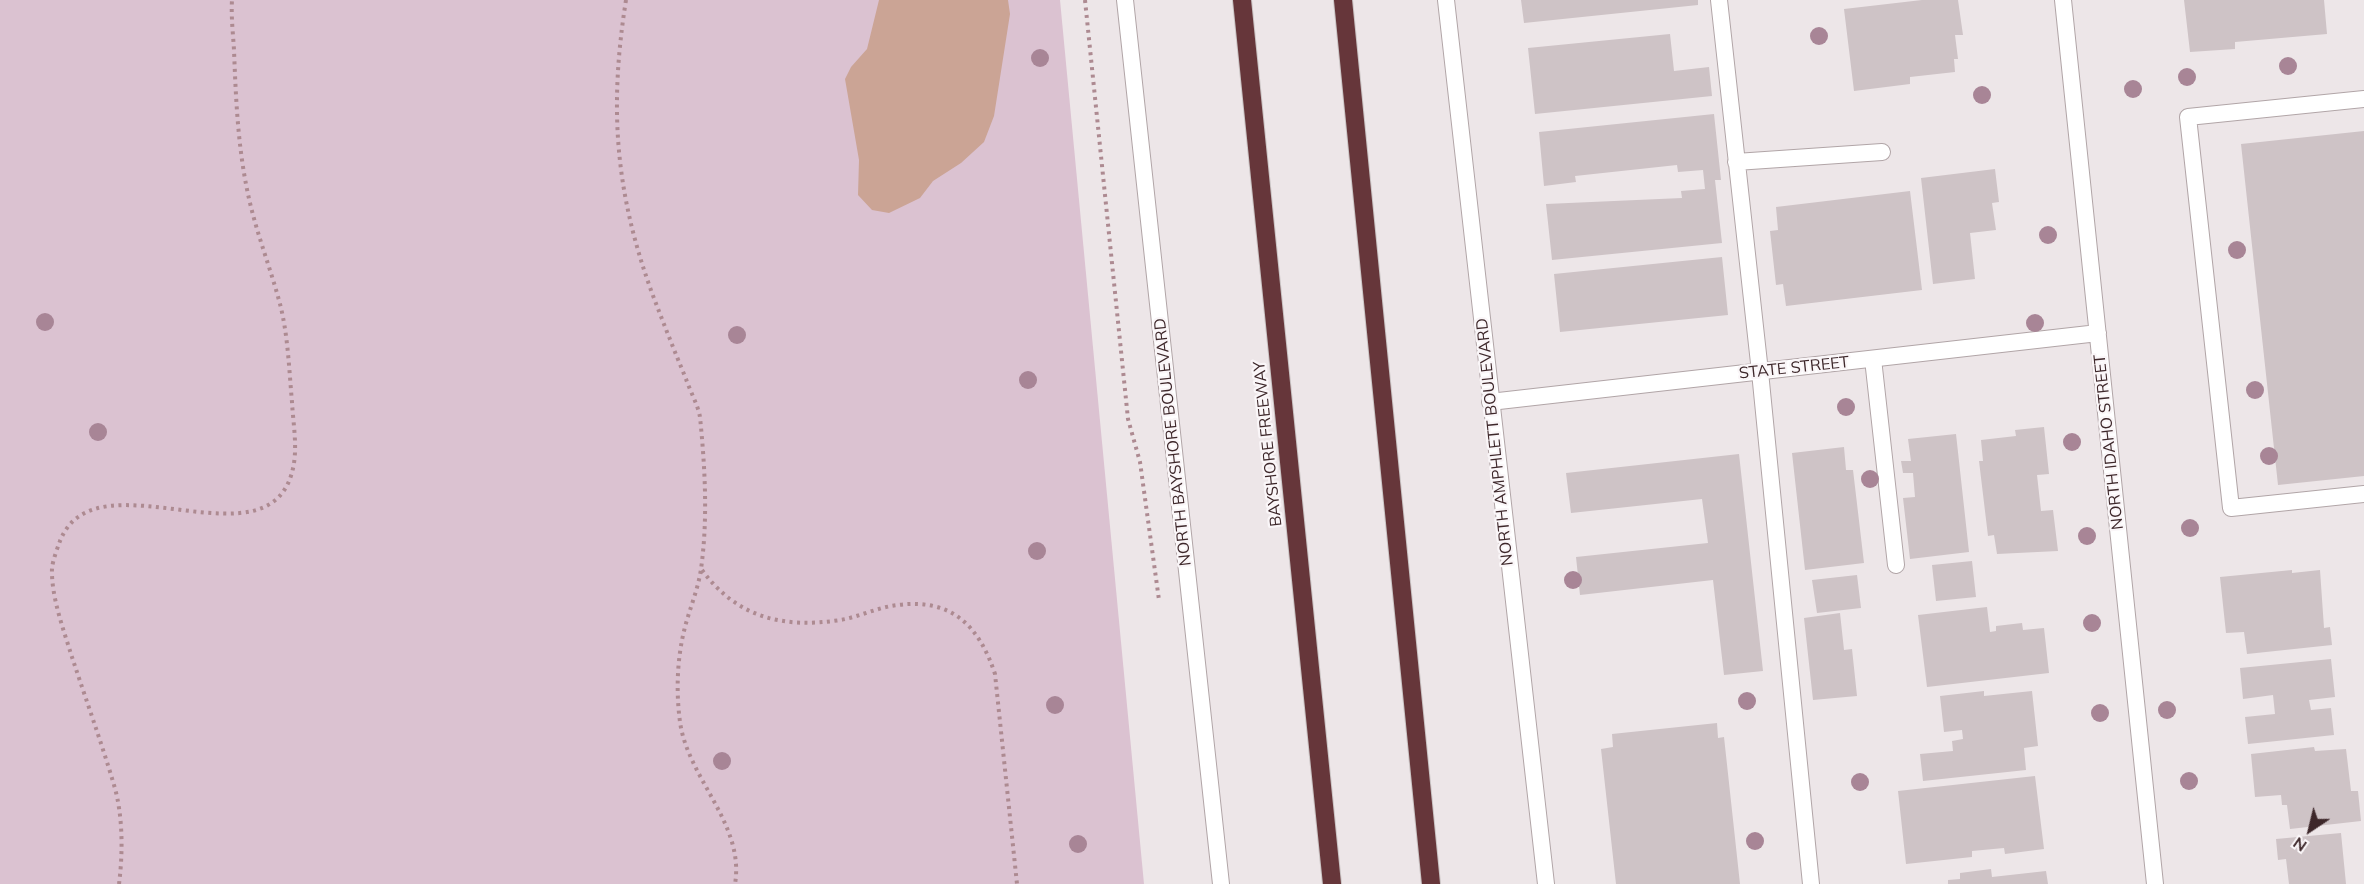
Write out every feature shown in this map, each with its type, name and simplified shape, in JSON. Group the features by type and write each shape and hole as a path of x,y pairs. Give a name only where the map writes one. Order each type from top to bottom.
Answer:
{"highway":[{"name":"BAYSHORE FREEWAY","path":"1242,0 1332,884"},
{"path":"1343,0 1431,884"}],"street":[{"name":"NORTH BAYSHORE BOULEVARD","path":"1125,0 1221,884"},
{"name":"NORTH AMPHLETT BOULEVARD","path":"1446,0 1546,884"},
{"path":"1719,0 1760,372 1811,884"},
{"name":"NORTH IDAHO STREET","path":"2063,0 2155,884"},
{"path":"2364,99 2187,117 2231,508 2364,494"},
{"path":"1736,162 1882,152"},
{"name":"STATE STREET","path":"1490,402 2098,333"},
{"path":"1873,359 1896,565"}],"path":[{"path":"119,884 120,816 115,787 62,627 55,592 52,567 61,538 77,519 92,509 110,506 142,506 236,515 252,512 280,495 289,483 294,463 296,440 287,343 280,305 250,204 237,131 232,0"},
{"path":"626,0 615,97 623,192 633,234 652,292 699,414 705,497 701,569 684,632 677,681 680,724 702,783 720,813 734,846 737,872 735,884"},
{"path":"1085,0 1128,419 1140,462 1159,602"},
{"path":"701,569 713,585 737,606 771,620 806,622 840,620 896,605 921,604 944,609 969,625 986,646 995,675 1017,884"}],"shaded area":[{"path":"0,0 1060,0 1144,884 0,884"},
{"path":"879,0 1008,0 1010,14 994,116 984,142 961,163 933,181 920,198 889,213 872,210 858,195 859,160 845,79 851,67 867,49"}],"building":[{"path":"1521,0 1698,0 1698,5 1524,23"},
{"path":"1922,0 1958,0 1963,35 1955,35 1958,59 1954,59 1955,72 1910,77 1910,84 1854,91 1844,9"},
{"path":"2184,0 2324,0 2327,34 2235,42 2235,49 2190,52"},
{"path":"1670,34 1674,71 1709,67 1712,96 1535,114 1528,48"},
{"path":"1714,114 1721,180 1715,180 1722,243 1552,260 1546,204 1682,198 1681,191 1705,189 1703,170 1678,172 1677,165 1575,176 1576,182 1544,186 1539,132"},
{"path":"2364,131 2364,476 2278,485 2241,144"},
{"path":"1995,169 1999,202 1992,203 1996,230 1970,233 1975,279 1933,284 1921,178"},
{"path":"1910,191 1922,290 1786,306 1783,284 1776,285 1770,231 1778,230 1776,207"},
{"path":"1722,257 1728,315 1560,332 1554,274"},
{"path":"2044,427 2049,474 2037,475 2041,511 2053,510 2058,551 1997,554 1994,535 1988,536 1979,461 1983,461 1981,440 2016,436 2015,430"},
{"path":"1956,434 1969,552 1910,559 1903,498 1915,497 1913,473 1903,473 1901,461 1911,461 1908,439"},
{"path":"1844,447 1846,470 1853,470 1864,563 1805,570 1792,453"},
{"path":"1739,454 1763,671 1724,675 1713,580 1580,595 1576,557 1708,543 1702,499 1571,513 1566,473"},
{"path":"1972,561 1976,597 1936,601 1932,565"},
{"path":"2292,570 2292,573 2320,570 2324,628 2330,627 2332,645 2247,654 2244,632 2226,633 2220,577"},
{"path":"1857,575 1861,608 1817,613 1812,580"},
{"path":"1987,607 1990,632 1996,631 1996,626 2022,623 2023,630 2044,628 2049,673 1927,687 1918,615"},
{"path":"1840,613 1844,650 1852,649 1857,696 1813,700 1804,618"},
{"path":"2331,659 2335,697 2309,700 2311,710 2331,708 2334,735 2248,744 2245,717 2275,714 2273,695 2243,699 2240,668"},
{"path":"1984,691 1984,696 2032,691 2038,746 2024,748 2026,770 1923,781 1920,754 1953,751 1952,741 1963,739 1962,730 1944,732 1940,696"},
{"path":"1717,723 1718,738 1724,737 1740,884 1616,884 1601,749 1613,747 1612,734"},
{"path":"2314,747 2315,751 2346,749 2351,791 2358,791 2361,821 2290,829 2287,805 2282,805 2281,795 2255,797 2251,754"},
{"path":"2035,776 2044,849 2005,854 2004,848 1972,851 1972,857 1906,864 1898,791"},
{"path":"2341,833 2346,884 2289,884 2286,859 2278,860 2276,839"},
{"path":"1991,869 1992,877 2046,871 2048,884 1948,884 1948,880 1960,879 1960,873"}]}
